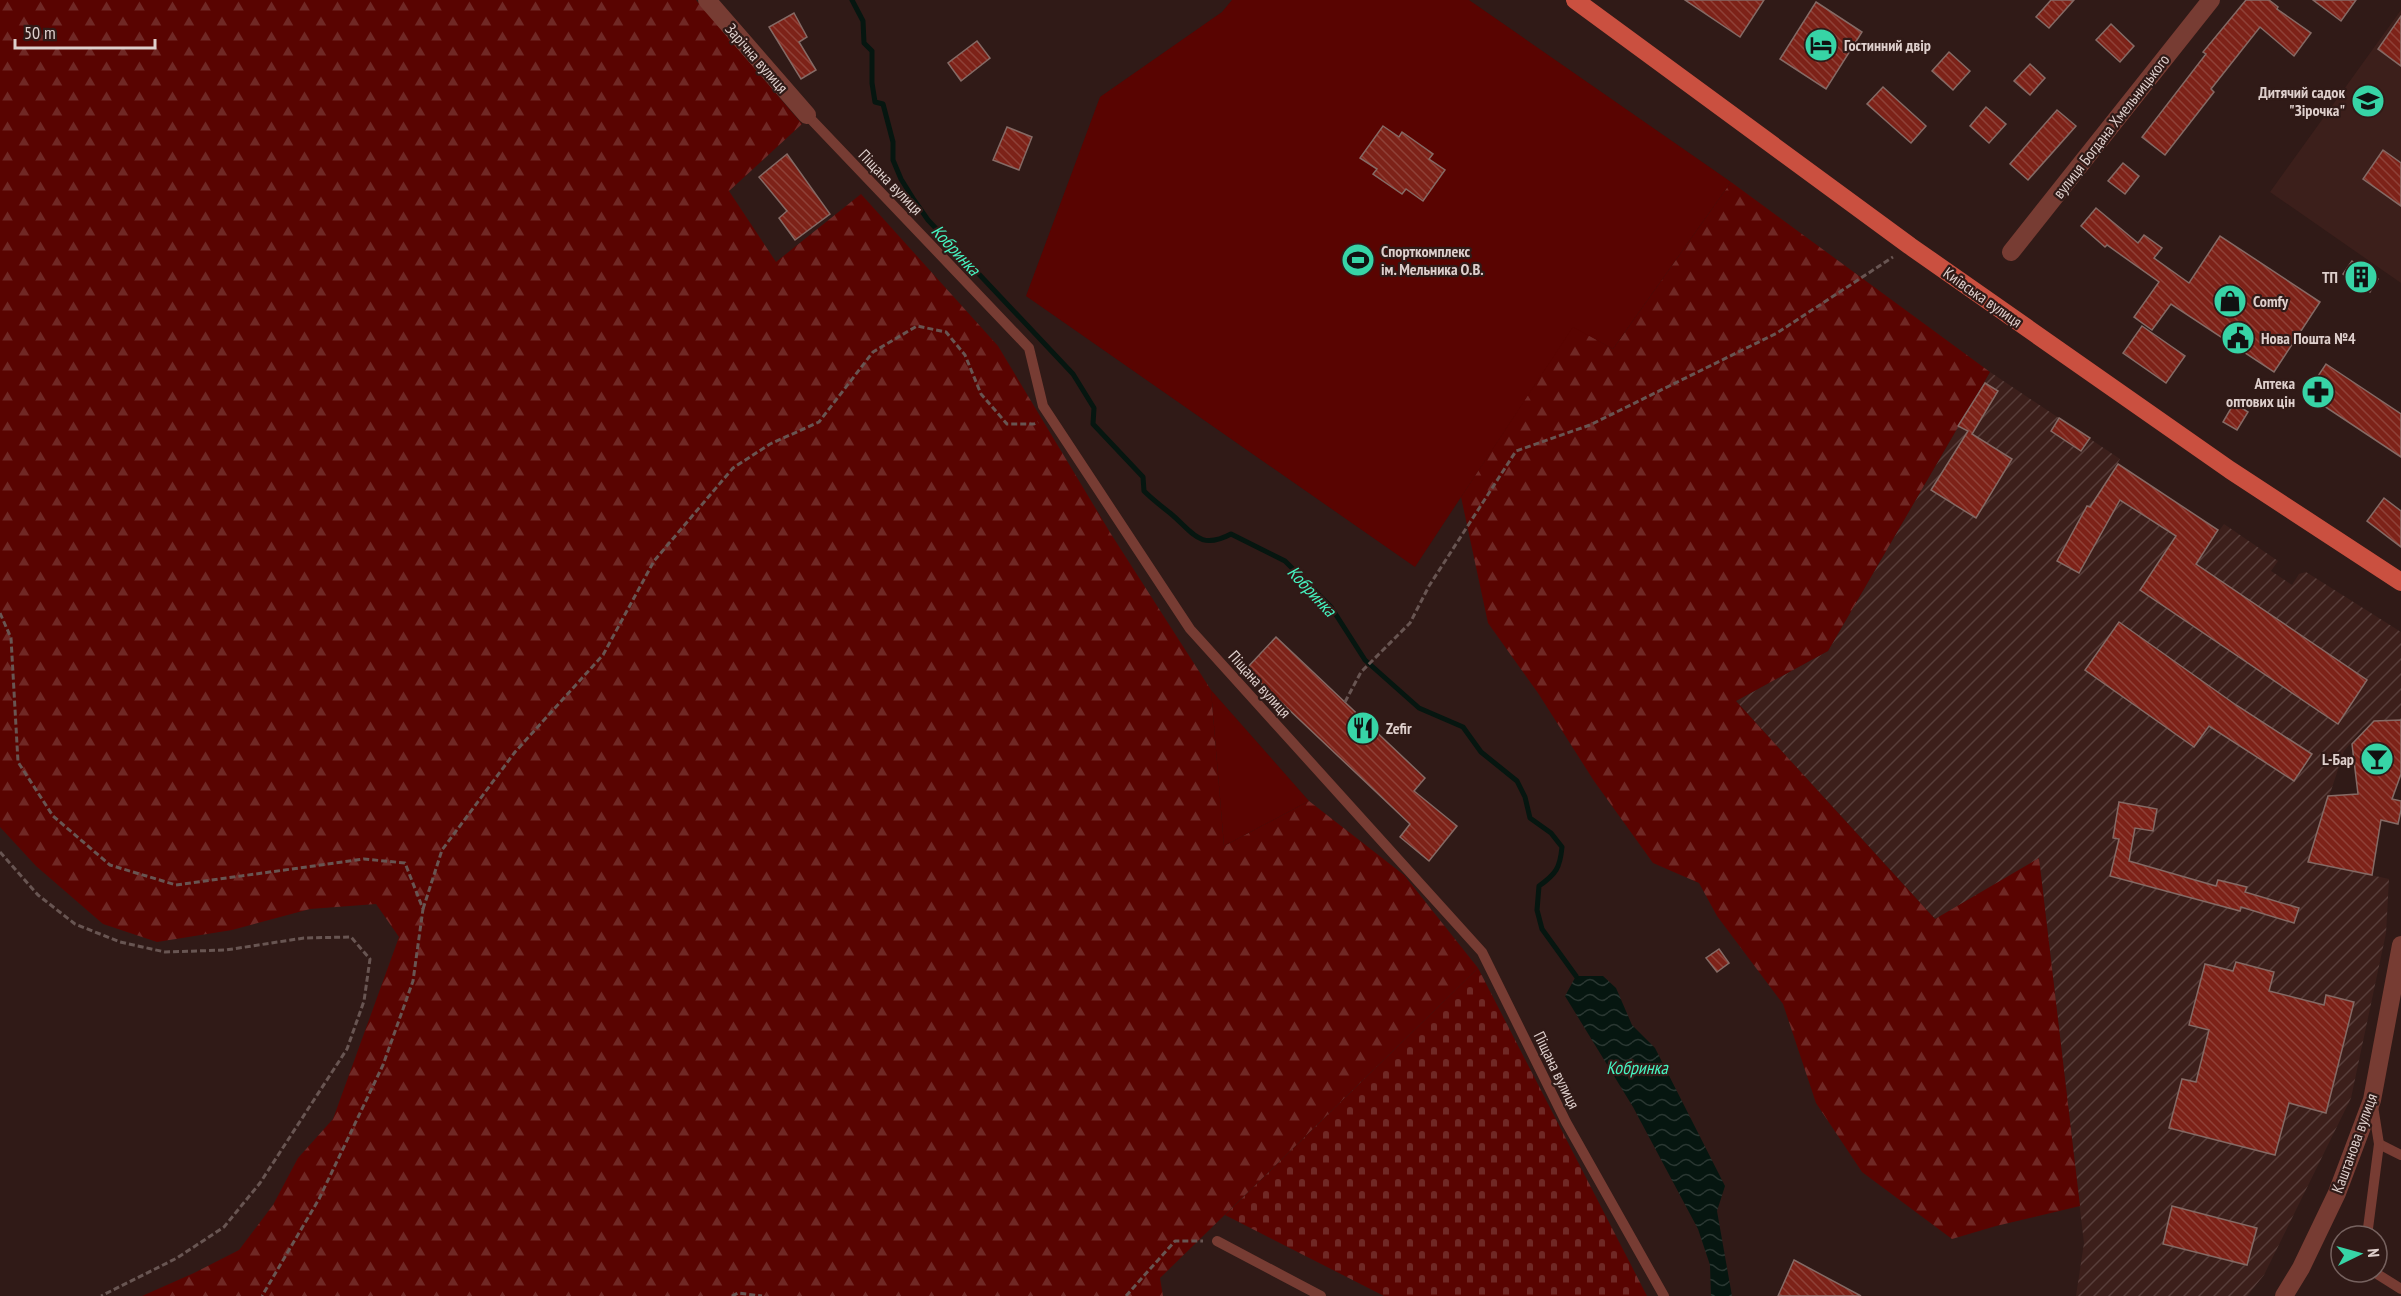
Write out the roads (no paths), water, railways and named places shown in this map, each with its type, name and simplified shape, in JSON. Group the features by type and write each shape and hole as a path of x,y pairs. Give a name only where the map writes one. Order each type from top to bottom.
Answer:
{"main road":[{"name":"Київська вулиця","path":"1575,0 1910,246 2230,470 2401,582"}],"street":[{"name":"Зарічна вулиця","path":"707,0 807,115"},
{"name":"вулиця Богдана Хмельницького","path":"2011,252 2211,0"},
{"name":"Каштанова вулиця","path":"2284,1296 2301,1268 2337,1193 2372,1100 2401,945"}],"lane":[{"name":"Піщана вулиця","path":"807,115 1029,348 1043,406 1190,629 1482,952 1566,1122 1664,1296"},
{"path":"2369,1224 2379,1144 2372,1100"},
{"path":"2379,1144 2401,1155"},
{"path":"1217,1241 1321,1296"}],"water":[{"name":"Кобринка","path":"1576,976 1603,976 1616,988 1632,1025 1655,1048 1725,1186 1717,1211 1732,1296 1711,1296 1710,1265 1698,1229 1633,1107 1565,996"}],"waterway":[{"name":"Кобринка","path":"852,0 863,21 864,43 872,51 872,83 875,102 883,104 893,142 893,160 901,179 928,220 1073,374 1094,408 1093,424 1143,477 1144,491 1147,494 1197,537 1211,541 1231,534 1285,561 1331,607 1365,660 1419,708 1463,727 1481,752 1517,781 1525,797 1530,818 1551,833 1562,847 1556,870 1539,886 1537,910 1542,929 1576,976"}],"place":[{"name":"Гостинний двір","path":"1821,45"},
{"name":"Дитячий садок \"Зірочка\"","path":"2368,101"},
{"name":"Спорткомплекс ім. Мельника О.В.","path":"1358,260"},
{"name":"ТП","path":"2361,277"},
{"name":"Comfy","path":"2230,301"},
{"name":"Нова Пошта №4","path":"2238,338"},
{"name":"Аптека оптових цін","path":"2318,392"},
{"name":"Zefir","path":"1363,728"},
{"name":"L-Бар","path":"2377,759"}]}
